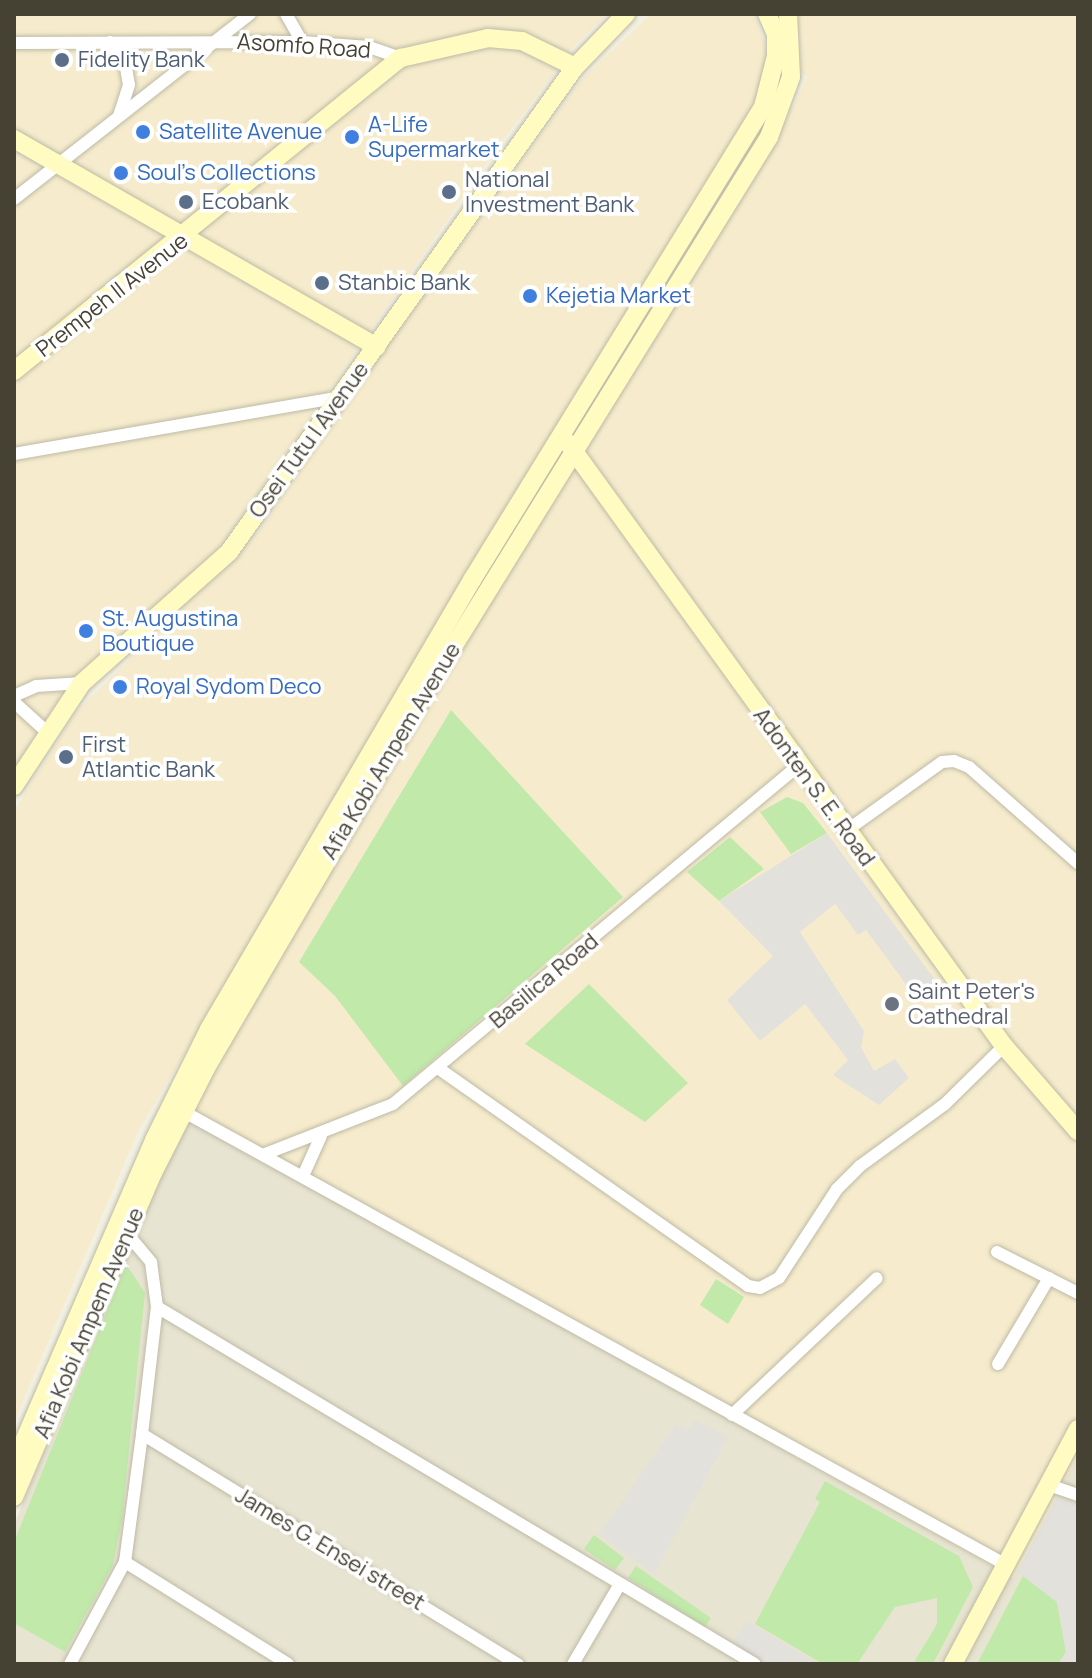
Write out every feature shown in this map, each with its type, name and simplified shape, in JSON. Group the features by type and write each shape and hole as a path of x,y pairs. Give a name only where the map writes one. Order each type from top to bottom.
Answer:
{"street":[{"path":"14,199 250,14"},
{"path":"286,14 302,42"},
{"name":"Osei Tutu I Avenue","path":"14,786 82,683 229,552 575,67 626,14"},
{"path":"767,14 786,24"},
{"name":"Afia Kobi Ampem Avenue","path":"14,1464 177,1108 310,887 568,442 769,137 791,77 786,24"},
{"name":"Prempeh II Avenue","path":"14,371 185,238 401,58 488,38 522,41 575,67"},
{"path":"110,42 126,68 129,85 119,116"},
{"name":"Asomfo Road","path":"14,43 302,42 369,47 401,58"},
{"path":"14,139 377,347"},
{"path":"14,454 340,397"},
{"name":"Adonten S. E. Road","path":"568,442 798,766 1004,1046 1078,1131"},
{"path":"47,732 14,699 36,686 82,683"},
{"path":"846,831 942,762 954,761 969,767 1078,863"},
{"name":"Basilica Road","path":"265,1154 379,1113 438,1068 798,766"},
{"path":"438,1068 748,1286 760,1288 779,1278 837,1189 860,1166 945,1104 1004,1046"},
{"path":"177,1108 1008,1566"},
{"path":"303,1176 321,1136"},
{"path":"70,1664 125,1562 142,1434 157,1307 151,1262 123,1229"},
{"name":"Afia Kobi Ampem Avenue","path":"14,1497 123,1229"},
{"path":"997,1252 1078,1293"},
{"path":"732,1415 877,1278"},
{"path":"998,1364 1049,1278"},
{"path":"157,1307 755,1664"},
{"path":"953,1664 1008,1566 1078,1429"},
{"name":"James G. Ensei street","path":"142,1434 518,1664"},
{"path":"1049,1485 1078,1495"},
{"path":"125,1562 288,1664"},
{"path":"573,1664 620,1584"}],"shaded area":[{"path":"14,14 607,14 575,45 497,148 222,544 181,586 111,645 51,714 14,773"},
{"path":"651,14 754,14 769,55 764,83 731,150 491,531 138,1132 14,1422 14,811 76,712 261,529 380,355 583,78"},
{"path":"786,14 1078,14 1078,1456 1013,1578 188,1120 385,752 793,106 808,77 791,67"},
{"path":"827,833 941,988 919,1002 866,930 858,935 835,904 800,932 864,1031 861,1047 874,1071 895,1059 909,1078 879,1105 833,1075 848,1060 805,1004 760,1041 727,1000 773,956 719,901"},
{"path":"188,1120 1014,1577 1078,1456 1078,1664 14,1664 14,1525 157,1178"},
{"path":"695,1420 728,1437 654,1574 599,1534 676,1424 688,1430"},
{"path":"1057,1499 1078,1503 1078,1664 1058,1664 1066,1652 1057,1602 1018,1572"},
{"path":"746,1621 819,1664 761,1664 731,1646"}],"green space":[{"path":"451,710 623,897 403,1086 335,996 299,962"},
{"path":"787,797 803,803 827,833 791,854 760,812"},
{"path":"730,837 764,869 719,901 687,872"},
{"path":"589,984 688,1083 645,1122 525,1044"},
{"path":"126,1264 145,1293 122,1519 113,1565 65,1652 14,1623 14,1542"},
{"path":"716,1279 744,1297 728,1324 700,1305"},
{"path":"825,1481 959,1556 973,1587 933,1664 913,1664 937,1624 937,1598 895,1607 857,1664 823,1664 755,1624 820,1502 815,1499"},
{"path":"594,1535 624,1558 615,1570 584,1549"},
{"path":"636,1566 711,1618 705,1627 628,1578"},
{"path":"1023,1576 1057,1602 1066,1652 1058,1664 977,1664"}],"place":[{"name":"Fidelity Bank","path":"62,60"},
{"name":"Satellite Avenue","path":"143,132"},
{"name":"A-Life Supermarket","path":"352,137"},
{"name":"Soul's Collections","path":"121,173"},
{"name":"National Investment Bank","path":"449,192"},
{"name":"Ecobank","path":"186,202"},
{"name":"Stanbic Bank","path":"322,283"},
{"name":"Kejetia Market","path":"530,296"},
{"name":"St. Augustina Boutique","path":"86,631"},
{"name":"Royal Sydom Deco","path":"120,687"},
{"name":"First Atlantic Bank","path":"66,757"},
{"name":"Saint Peter's Cathedral","path":"892,1004"}]}
